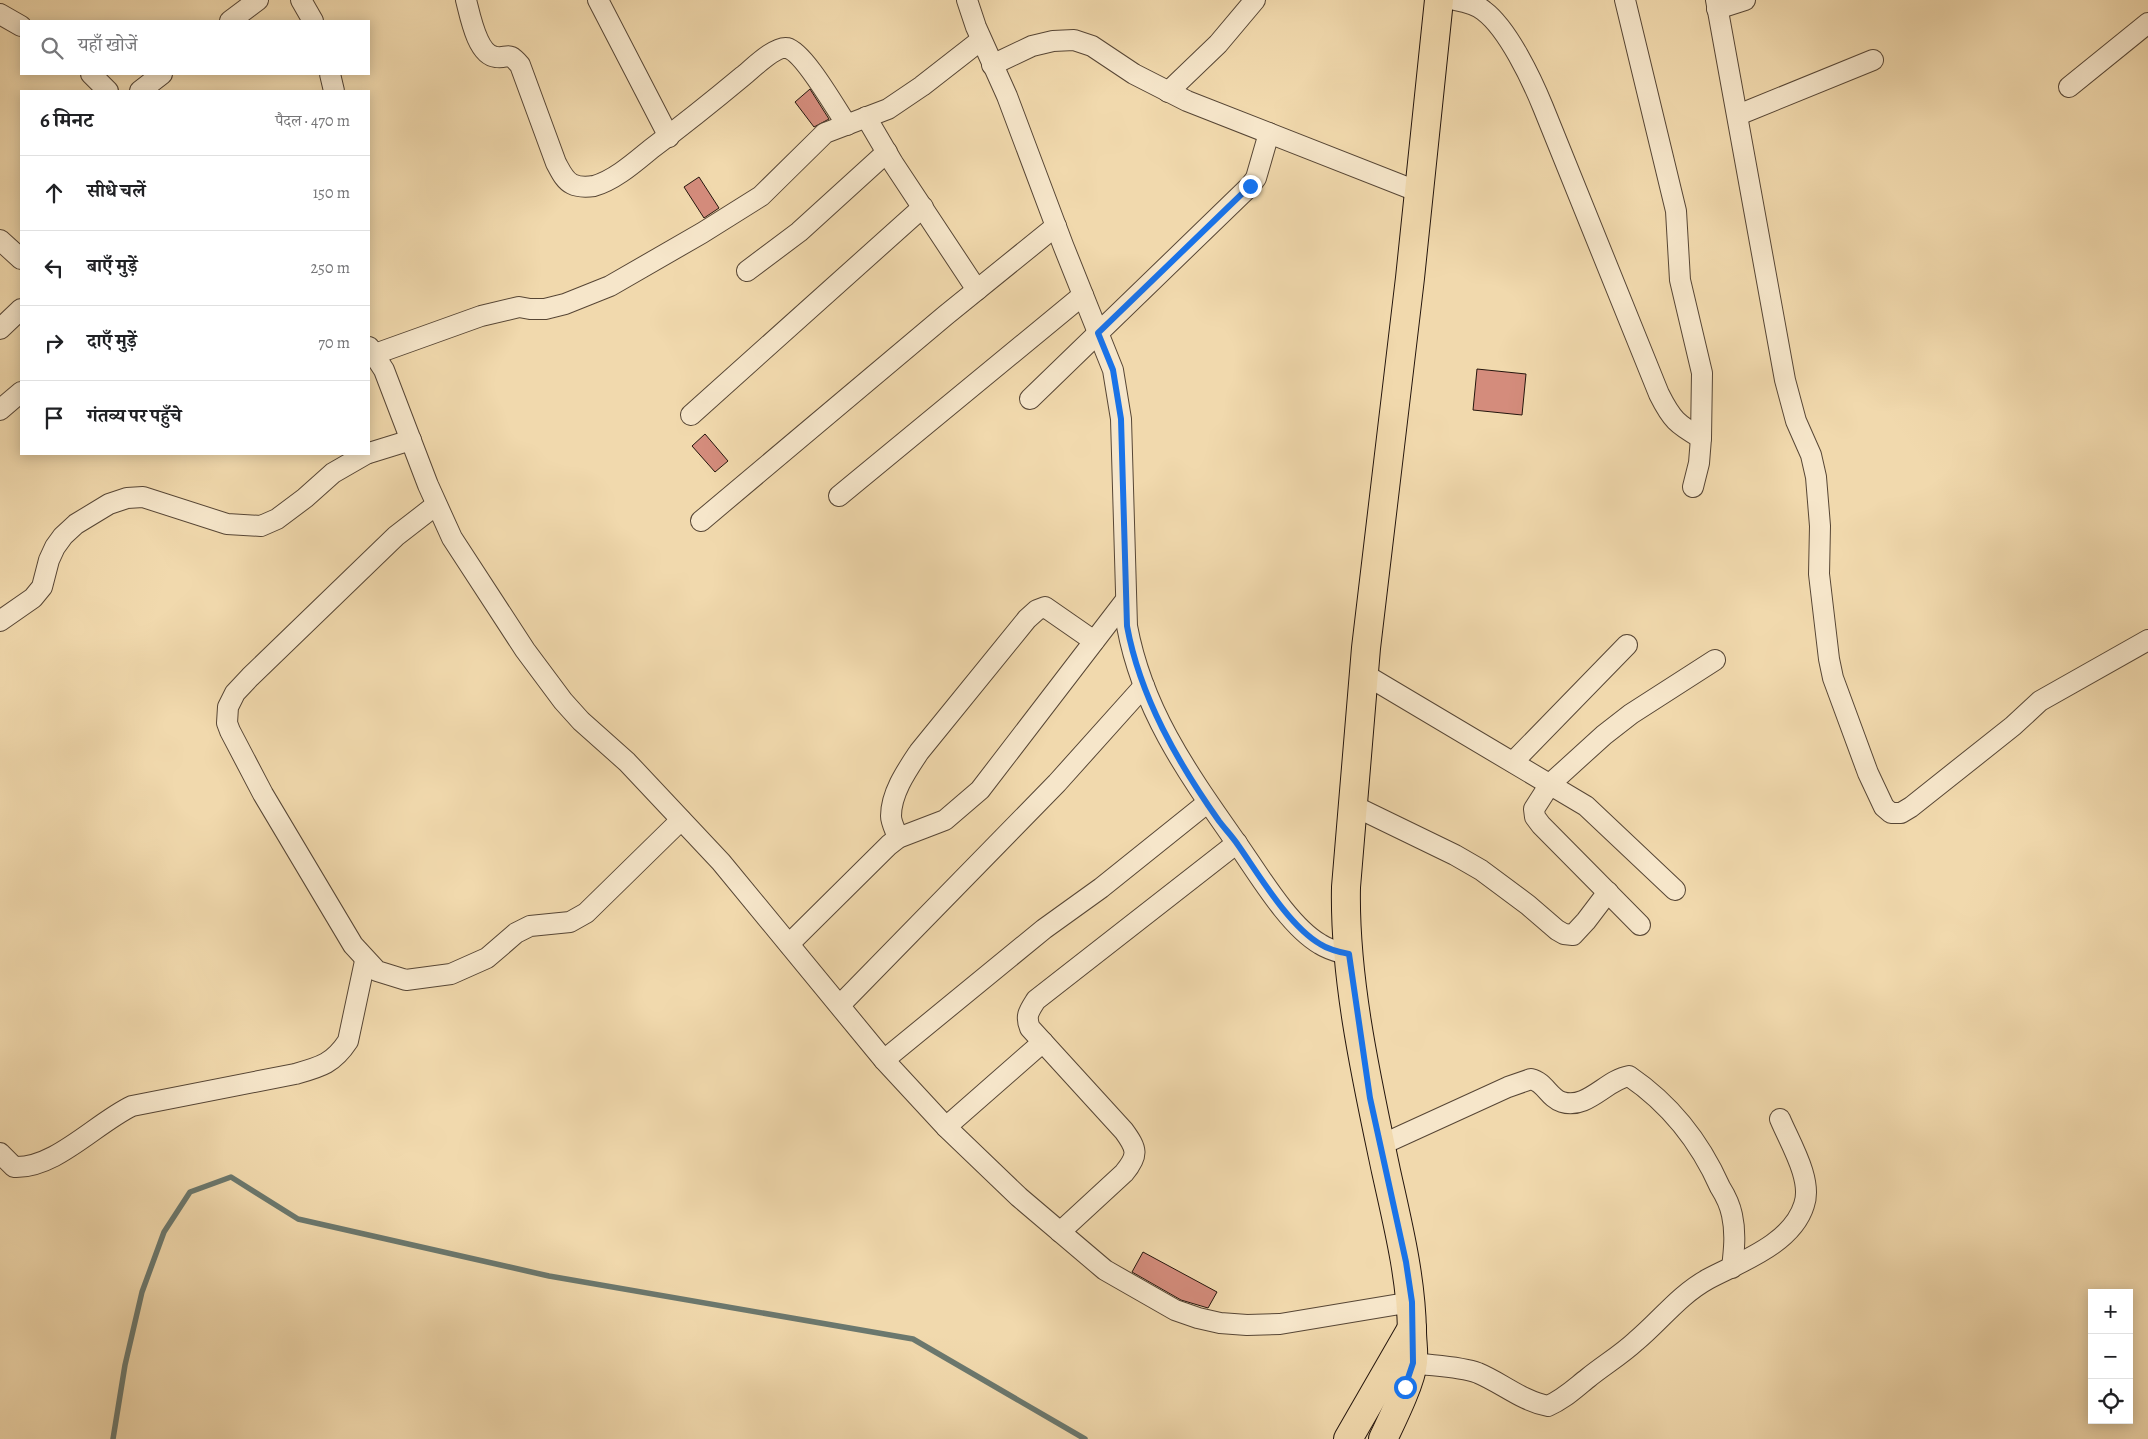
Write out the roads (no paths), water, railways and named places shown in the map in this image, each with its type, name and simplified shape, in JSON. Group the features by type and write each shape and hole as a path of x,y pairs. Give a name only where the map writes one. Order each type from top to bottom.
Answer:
{"main road":[{"path":"1383,1439 1397,1408 1413,1363 1412,1315 1406,1262 1380,1144 1361,1041 1345,917 1346,887 1364,674 1439,0"},
{"path":"1348,1439 1412,1315"}],"street":[{"path":"231,20 258,0"},
{"path":"301,0 312,20"},
{"path":"466,0 479,42 487,53 496,57 506,55 514,58 520,65 556,163 570,183 582,187 594,186 635,163 776,50 785,48 793,51 815,76 847,125"},
{"path":"598,0 669,136"},
{"path":"967,0 981,40 1007,96 1113,370 1121,419 1125,602 1131,650 1144,686 1174,751 1207,803 1276,898 1305,933 1332,950 1349,954"},
{"path":"1168,92 1218,44 1255,0"},
{"path":"1455,0 1469,3 1484,10 1498,26 1524,66 1543,107 1668,413 1679,425 1701,438"},
{"path":"1625,0 1676,211 1680,280 1702,372 1703,413 1699,463 1692,487"},
{"path":"1745,0 1716,4 1785,380 1796,421 1811,455 1816,477 1820,519 1819,574 1831,669 1868,772 1884,807 1890,813 1901,813 1911,807 2013,726 2040,701 2148,640"},
{"path":"0,14 20,25"},
{"path":"2069,87 2148,23"},
{"path":"981,40 904,99 888,109 825,133 760,196 702,233 610,286 565,304 545,309 530,309 519,306 481,316 372,351 384,370 436,505 452,538 525,650 563,701 581,721 627,762 726,868 884,1060 946,1127 1006,1185 1105,1270 1175,1310 1198,1318 1220,1324 1247,1325 1412,1315"},
{"path":"992,65 1032,46 1053,41 1074,40 1092,46 1134,74 1168,92 1419,192"},
{"path":"1738,116 1873,60"},
{"path":"92,75 107,90"},
{"path":"141,90 161,75"},
{"path":"330,75 334,90"},
{"path":"866,117 977,290"},
{"path":"1030,399 1250,186 1256,178 1269,133"},
{"path":"747,271 799,232 887,152"},
{"path":"691,414 922,207"},
{"path":"701,521 1056,226"},
{"path":"0,240 20,258"},
{"path":"839,496 1083,295"},
{"path":"0,329 20,310"},
{"path":"0,410 20,393"},
{"path":"370,452 411,440"},
{"path":"3,613 33,598 42,587 49,560 63,536 76,524 109,504 127,498 143,497 227,524 261,526 277,519 305,498 333,473 364,455"},
{"path":"436,505 396,536 250,677 235,692 228,707 227,723 230,731 263,794 353,945 365,961 377,971 406,980 451,974 486,958 516,933 530,926 570,922 586,913 681,820"},
{"path":"789,944 898,838 945,820 980,790 1125,602"},
{"path":"898,838 890,817 894,800 908,770 919,752 1027,619 1037,610 1045,607 1094,641"},
{"path":"1513,762 1627,645"},
{"path":"1640,925 1535,817 1534,809 1550,784 1617,724 1715,660"},
{"path":"1364,674 1586,806 1675,890"},
{"path":"840,1006 1057,783 1144,686"},
{"path":"884,1060 1044,929 1101,888 1207,803"},
{"path":"1352,805 1455,855 1481,870 1564,934 1573,934 1580,929 1608,892"},
{"path":"1060,1232 1124,1172 1133,1162 1136,1153 1133,1144 1124,1131 1030,1028 1026,1020 1029,1012 1036,1000 1061,983 1237,843"},
{"path":"0,1153 14,1167 37,1164 58,1154 118,1113 132,1106 294,1074 317,1068 330,1062 341,1052 348,1040 365,961"},
{"path":"946,1127 1043,1042"},
{"path":"1380,1144 1508,1087 1531,1079 1544,1086 1560,1102 1573,1104 1607,1087 1619,1078 1629,1076 1649,1090 1684,1126 1709,1162 1732,1215 1735,1241 1732,1268"},
{"path":"1413,1363 1475,1372 1494,1380 1534,1403 1548,1406 1571,1394 1598,1370 1623,1352 1688,1292 1760,1252 1777,1240 1796,1222 1805,1204 1807,1185 1780,1119"}],"waterway":[{"path":"113,1439 125,1365 142,1292 164,1232 190,1192 231,1177 298,1219 549,1276 913,1339 1085,1439"}]}
